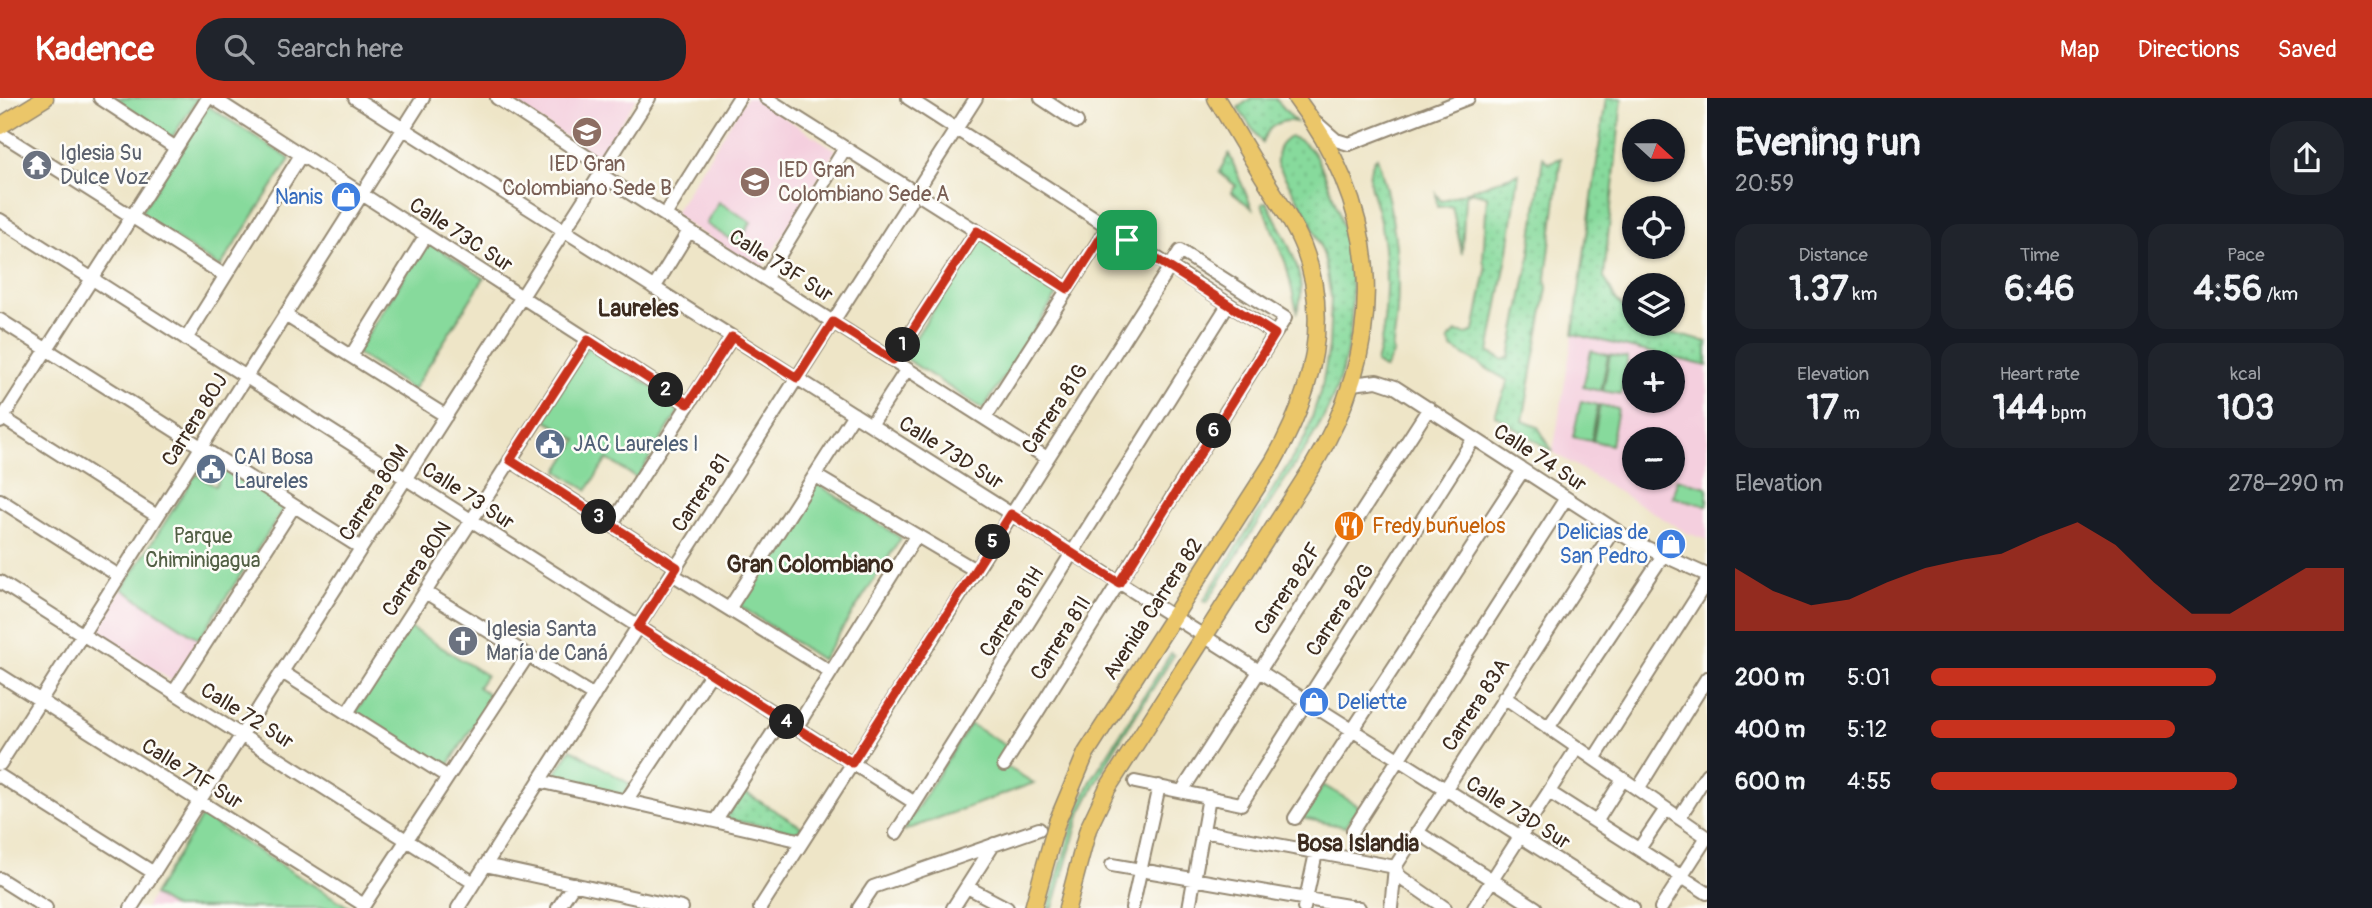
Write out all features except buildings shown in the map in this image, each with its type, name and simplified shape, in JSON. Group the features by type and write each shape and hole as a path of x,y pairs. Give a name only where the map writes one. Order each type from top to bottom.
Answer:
{"main road":[{"path":"0,126 45,98"},
{"name":"Avenida Carrera 82","path":"1033,908 1057,822 1079,765 1273,462 1296,420 1309,382 1317,337 1314,291 1304,247 1216,98"},
{"path":"1067,908 1081,851 1103,797 1325,445 1352,384 1365,327 1363,251 1346,182 1311,118 1296,98"}],"street":[{"path":"100,98 176,148"},
{"path":"157,516 1,418 210,98"},
{"name":"Calle 73C Sur","path":"210,98 688,404"},
{"name":"Calle 73D Sur","path":"355,98 1633,908"},
{"name":"Carrera 80J","path":"0,764 423,98"},
{"name":"Calle 73F Sur","path":"498,98 515,103 602,171 665,215 1047,458"},
{"name":"Carrera 80M","path":"131,908 649,98"},
{"path":"665,215 739,98"},
{"path":"908,98 1275,334"},
{"name":"Carrera 81","path":"458,908 976,98"},
{"path":"1041,98 1059,103 1077,122"},
{"path":"1311,118 1336,140 1349,144 1468,98"},
{"path":"769,99 1068,289"},
{"path":"0,133 224,275"},
{"path":"765,279 845,148"},
{"path":"186,339 301,155"},
{"name":"Calle 73 Sur","path":"0,220 915,803"},
{"path":"985,418 1107,228"},
{"path":"654,288 689,230"},
{"path":"893,360 977,231"},
{"path":"351,356 426,235"},
{"name":"Carrera 81G","path":"760,908 1180,251 1285,318"},
{"name":"Carrera 81H","path":"896,833 1228,304"},
{"path":"285,315 446,416"},
{"name":"Carrera 81I","path":"1004,765 1285,318"},
{"path":"0,320 361,548"},
{"path":"611,525 732,337"},
{"name":"Carrera 80N","path":"347,713 588,340"},
{"path":"871,425 907,369"},
{"name":"Calle 74 Sur","path":"1352,384 1384,382 1429,408 1614,529 1662,557 1707,575"},
{"name":"Carrera 82F","path":"1182,791 1429,408"},
{"path":"729,609 854,414"},
{"name":"Carrera 82G","path":"1209,797 1241,804 1474,438"},
{"path":"510,460 611,525 729,609 830,671"},
{"path":"1295,818 1523,470"},
{"path":"816,476 975,570"},
{"path":"1353,830 1566,498"},
{"path":"0,500 119,576"},
{"path":"174,692 294,506"},
{"name":"Carrera 83A","path":"1391,908 1395,867 1614,529"},
{"path":"796,728 916,536"},
{"path":"1549,728 1662,557"},
{"path":"1594,759 1707,581"},
{"name":"Calle 72 Sur","path":"0,582 474,883"},
{"path":"425,592 594,696"},
{"path":"363,907 528,655"},
{"path":"282,672 448,778"},
{"path":"626,801 711,674"},
{"name":"Calle 71F Sur","path":"0,675 363,907"},
{"path":"1638,789 1707,678"},
{"path":"1504,697 1707,837 1661,908"},
{"path":"715,821 782,719"},
{"path":"1474,908 1577,748"},
{"path":"1679,818 1707,774"},
{"path":"0,776 153,873"},
{"path":"1596,822 1623,779"},
{"path":"539,781 802,841"},
{"path":"1135,782 1209,797 1189,908"},
{"path":"1132,908 1159,786"},
{"path":"1549,792 1707,893"},
{"path":"1639,849 1666,808"},
{"path":"859,908 873,887 1039,829"},
{"path":"1203,831 1395,867 1399,876 1446,908"},
{"path":"1417,832 1536,908"},
{"path":"953,908 994,843"},
{"path":"1305,903 1316,853"},
{"path":"485,865 662,906 682,908"},
{"path":"1112,865 1194,879 1305,903 1359,908"},
{"path":"0,879 46,908"},
{"path":"558,908 574,884"},
{"path":"967,887 1007,908"}],"shaded area":[{"name":"IED Gran Colombiano Sede B","path":"523,98 637,98 598,158 518,106"},
{"name":"IED Gran Colombiano Sede A","path":"746,98 753,98 836,150 761,270 673,215"},
{"path":"1573,334 1640,350 1622,350 1622,413 1685,413 1685,361 1707,366 1707,540 1687,533 1553,452"},
{"path":"122,589 199,639 172,681 95,630"},
{"path":"153,895 174,908 145,908"}],"green space":[{"path":"108,98 198,98 171,139"},
{"path":"1251,98 1275,98 1296,122 1285,121 1275,125 1267,132 1262,143 1238,108"},
{"path":"1606,98 1622,98 1604,277 1622,306 1622,336 1683,336 1707,342 1707,366 1685,361 1685,350 1640,350 1573,334"},
{"path":"208,106 290,159 220,267 139,215"},
{"path":"1290,137 1306,144 1322,167 1340,218 1352,298 1347,351 1331,402 1320,425 1207,602 1204,600 1306,436 1322,386 1329,347 1331,297 1324,256 1310,220 1277,164 1279,148"},
{"path":"1229,154 1252,208 1231,192 1236,186 1219,172"},
{"path":"1377,157 1394,229 1398,277 1392,350 1394,352 1385,369 1376,363 1383,327 1386,288 1382,230 1369,177"},
{"path":"1543,157 1548,163 1561,158 1547,288 1523,421 1538,427 1553,452 1495,415 1508,381 1452,348 1448,340 1456,332 1467,334 1474,331 1486,270 1483,260 1487,196 1471,192 1465,196 1462,254 1452,206 1437,207 1436,194 1441,201 1519,173 1489,353 1504,360 1510,357 1529,260"},
{"path":"719,202 751,222 738,244 706,224"},
{"path":"1267,202 1298,270 1301,298 1297,311 1286,264 1262,204"},
{"path":"980,237 1060,290 983,409 903,357"},
{"path":"427,241 484,278 413,390 356,353"},
{"path":"588,346 682,406 637,478 607,459 587,490 558,471 577,440 542,418"},
{"path":"1591,351 1608,355 1601,391 1583,387"},
{"path":"1610,355 1622,357 1621,394 1603,391"},
{"path":"1581,401 1598,405 1591,441 1573,437"},
{"path":"1600,405 1618,409 1611,445 1593,441"},
{"name":"Parque Chiminigagua","path":"226,468 285,507 199,639 122,589 196,474 215,486"},
{"path":"1685,481 1707,487 1707,506 1673,497 1675,490 1685,490"},
{"path":"816,483 901,538 822,660 737,604"},
{"path":"409,627 486,675 478,687 492,696 446,769 356,712"},
{"path":"1171,653 1174,655 1115,748 1081,812 1053,908 1048,908 1077,811 1092,779"},
{"path":"970,724 1008,747 999,762 1034,783 903,831"},
{"path":"571,749 630,784 622,797 550,782"},
{"path":"1323,785 1359,806 1345,827 1302,818"},
{"path":"744,792 802,827 797,832 724,819"},
{"path":"202,816 350,908 174,908 153,895"}],"place":[{"name":"IED Gran Colombiano Sede B","path":"587,132"},
{"name":"Iglesia Su Dulce Voz","path":"37,165"},
{"name":"IED Gran Colombiano Sede A","path":"755,182"},
{"name":"Nanis","path":"346,197"},
{"name":"JAC Laureles I","path":"550,444"},
{"name":"CAI Bosa Laureles","path":"211,469"},
{"name":"Fredy buñuelos","path":"1349,526"},
{"name":"Delicias de San Pedro","path":"1671,544"},
{"name":"Iglesia Santa María de Caná","path":"463,641"},
{"name":"Deliette","path":"1314,702"}],"district":[{"name":"Laureles","path":"638,308"},
{"name":"Gran Colombiano","path":"810,564"},
{"name":"Bosa Islandia","path":"1358,843"}],"route":[{"path":"1107,228 1127,240 1275,334 1119,583 1011,514 852,763 638,627 677,567 510,460 588,340 688,404 732,337 797,378 833,322 893,360 977,231 1068,289 1107,228"}]}
